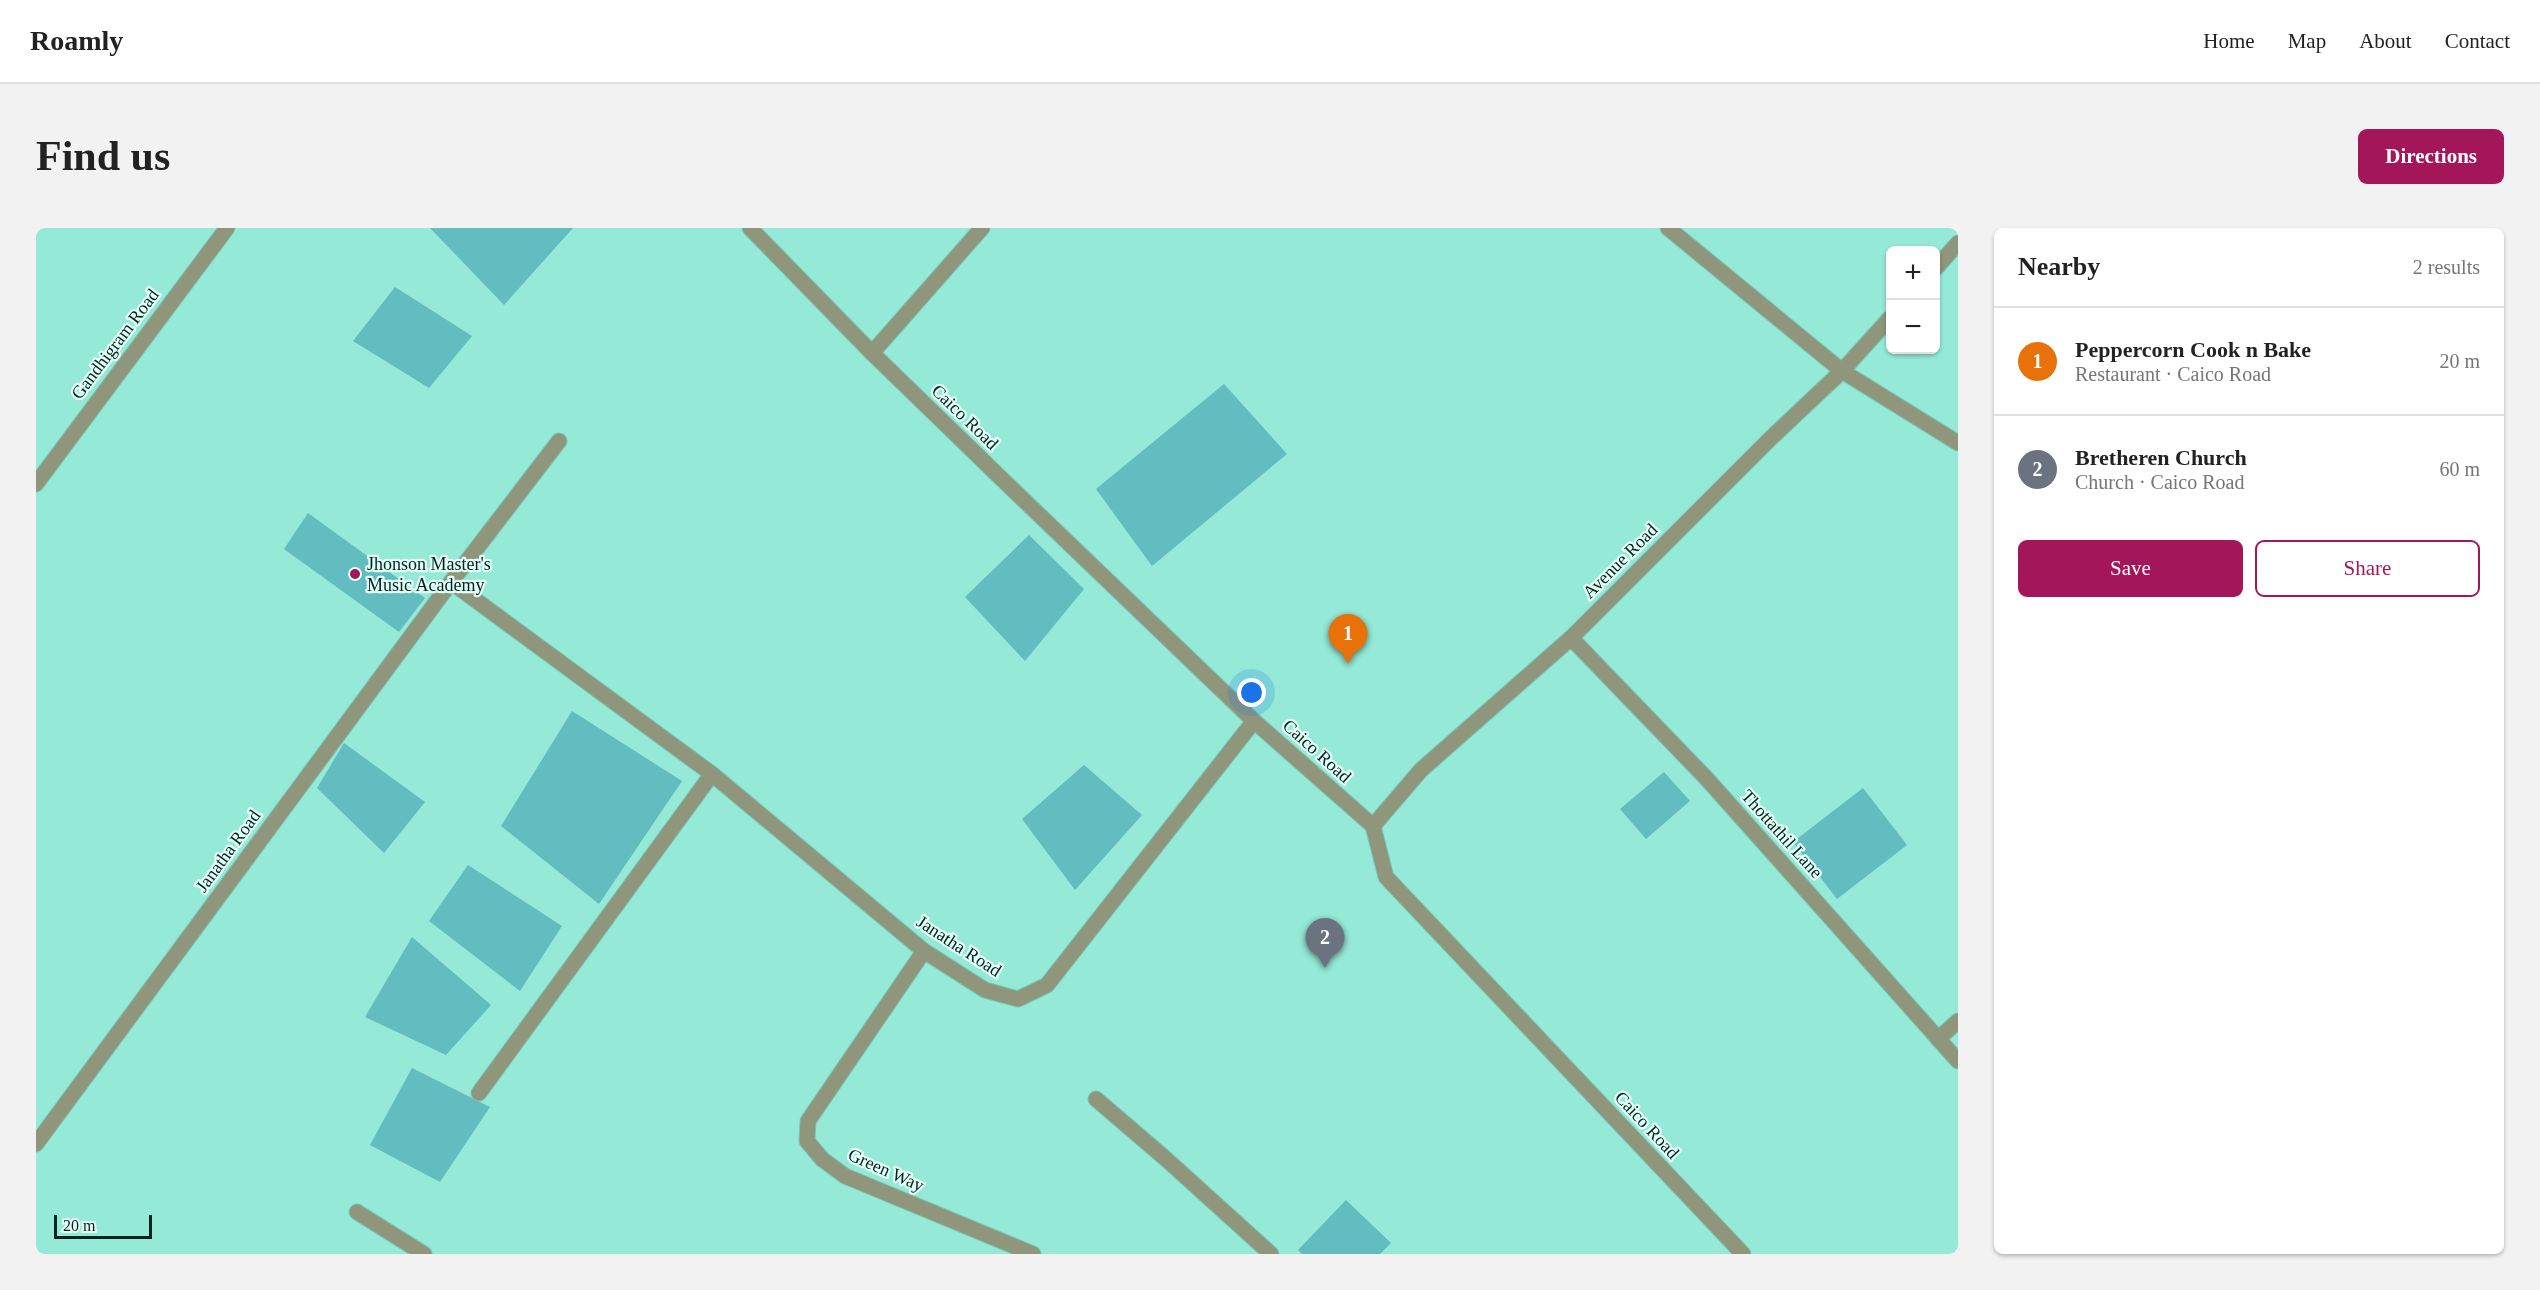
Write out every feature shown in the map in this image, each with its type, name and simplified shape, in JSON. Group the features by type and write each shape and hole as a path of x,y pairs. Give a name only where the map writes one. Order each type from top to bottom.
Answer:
{"street":[{"name":"Gandhigram Road","path":"36,484 227,228"},
{"name":"Caico Road","path":"750,228 872,353 1254,721 1373,826 1386,877 1743,1254"},
{"path":"872,353 982,228"},
{"path":"1668,228 1842,371 1958,444"},
{"path":"1940,263 1958,243"},
{"name":"Avenue Road","path":"1373,826 1421,770 1571,638 1763,446 1842,371 1886,322"},
{"name":"Janatha Road","path":"36,1144 451,582 559,441"},
{"name":"Janatha Road","path":"451,582 712,774 924,951 985,990 1017,999 1047,985 1254,721"},
{"name":"Thottathil Lane","path":"1571,638 1707,779 1958,1061"},
{"path":"479,1093 712,774"},
{"name":"Green Way","path":"924,951 808,1120 807,1141 822,1159 845,1176 1033,1254"},
{"path":"1938,1039 1958,1021"},
{"path":"1096,1099 1270,1254"},
{"path":"357,1212 424,1254"}],"building":[{"path":"430,228 573,228 504,305"},
{"path":"395,287 472,336 429,388 353,341"},
{"path":"1224,384 1287,454 1152,566 1096,489"},
{"name":"Jhonson Master's Music Academy","path":"308,513 425,598 399,632 284,549"},
{"path":"1029,535 1084,589 1025,661 965,597"},
{"path":"572,711 682,781 599,904 501,826"},
{"path":"344,743 425,802 384,853 317,788"},
{"path":"1084,765 1142,815 1075,890 1022,819"},
{"path":"1664,772 1690,801 1646,839 1620,809"},
{"path":"1863,788 1907,845 1837,899 1793,842"},
{"path":"468,865 562,926 520,991 429,921"},
{"path":"412,937 491,1005 446,1055 365,1017"},
{"path":"412,1068 490,1107 440,1182 370,1145"},
{"path":"1346,1200 1391,1243 1380,1254 1302,1254 1298,1250"}],"place":[{"name":"Jhonson Master's Music Academy","path":"355,574"},
{"name":"Peppercorn Cook n Bake","path":"1348,664"},
{"name":"Bretheren Church","path":"1325,968"}]}
